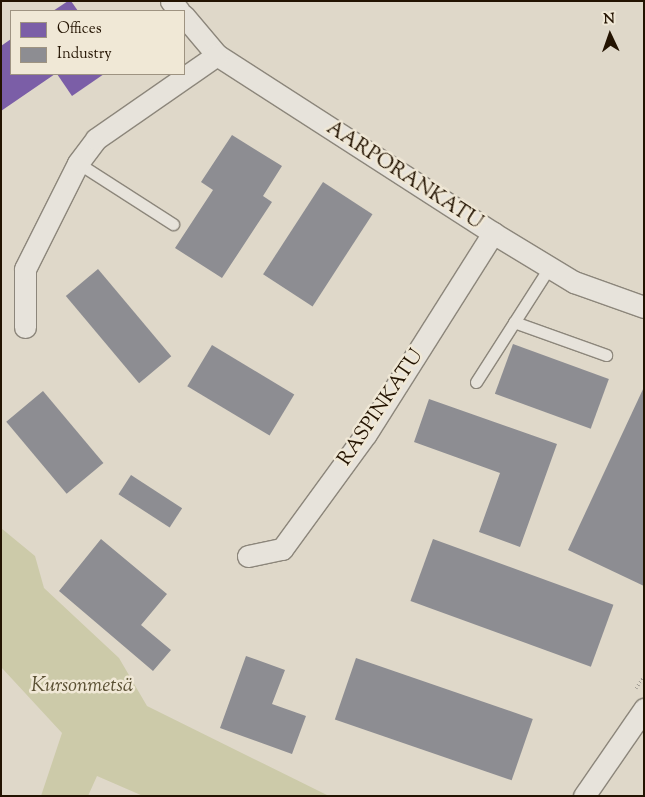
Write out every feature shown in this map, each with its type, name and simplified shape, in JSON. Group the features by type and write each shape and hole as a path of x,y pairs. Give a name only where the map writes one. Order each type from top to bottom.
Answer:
{"street":[{"name":"AARPORANKATU","path":"185,17 217,55 493,233 574,282 644,307"},
{"path":"25,327 25,269 78,163 96,138 217,55"},
{"name":"RASPINKATU","path":"248,556 282,549 366,434 493,233"},
{"path":"584,796 644,709"}],"lane":[{"path":"78,163 173,224"},
{"path":"476,382 549,268"},
{"path":"514,322 606,356"}],"green space":[{"name":"Kursonmetsä","path":"1,528 35,556 44,588 119,658 147,706 329,796 143,796 97,776 88,796 41,796 62,733 1,667"}],"building: Offices":[{"path":"71,1 77,10 54,10"},
{"path":"10,40 10,75 54,75 1,111 1,46"},
{"path":"58,75 103,75 72,96"}],"building: Industry":[{"path":"232,135 282,166 263,196 272,202 222,278 175,248 213,190 201,182"},
{"path":"323,182 372,214 313,306 263,274"},
{"path":"98,269 171,356 139,383 66,296"},
{"path":"513,344 609,379 591,429 495,394"},
{"path":"212,345 294,394 270,436 187,386"},
{"path":"644,387 644,586 568,550"},
{"path":"43,391 103,463 67,494 6,422"},
{"path":"429,399 557,444 520,547 479,532 500,473 414,442"},
{"path":"131,475 182,508 170,528 118,494"},
{"path":"101,539 167,594 141,625 171,650 153,671 59,591"},
{"path":"433,539 613,605 591,667 410,601"},
{"path":"246,656 285,670 272,704 306,716 292,754 220,728"},
{"path":"356,658 533,719 512,780 335,719"}]}
